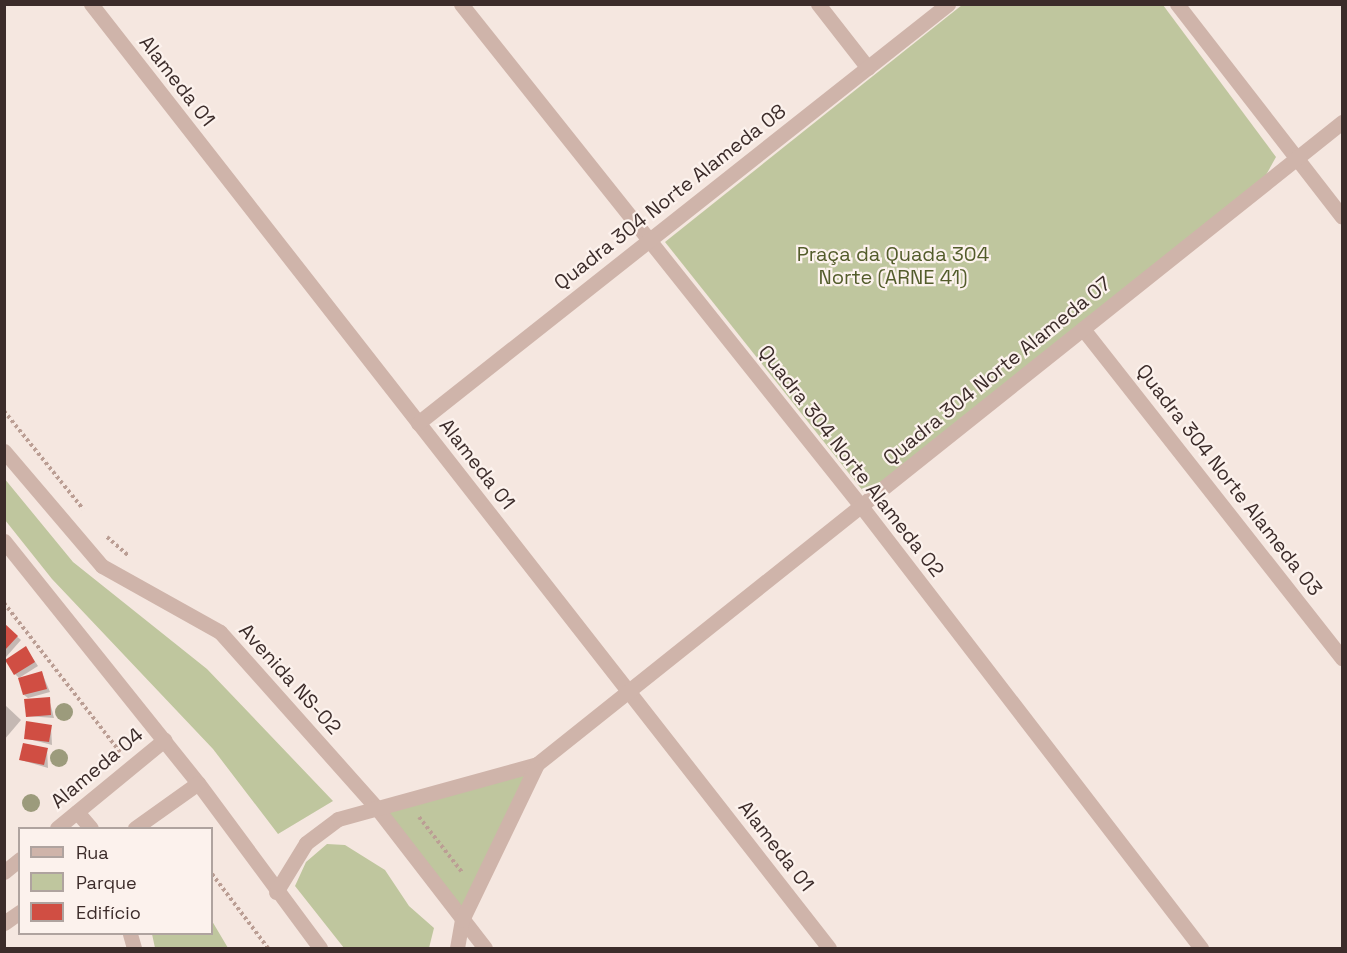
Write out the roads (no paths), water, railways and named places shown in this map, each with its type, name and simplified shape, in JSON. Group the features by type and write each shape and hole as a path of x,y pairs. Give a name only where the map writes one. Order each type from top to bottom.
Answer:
{"street":[{"name":"Alameda 01","path":"91,4 829,948"},
{"name":"Quadra 304 Norte Alameda 02","path":"461,4 861,506 1201,948"},
{"path":"818,4 868,68"},
{"name":"Quadra 304 Norte Alameda 08","path":"418,423 948,4"},
{"path":"1177,4 1295,160 1342,217"},
{"name":"Quadra 304 Norte Alameda 07","path":"276,892 293,857 321,830 376,807 537,764 1342,122"},
{"name":"Quadra 304 Norte Alameda 03","path":"1083,329 1342,658"},
{"name":"Avenida NS-02","path":"4,451 102,566 220,632 376,807 484,948"},
{"path":"4,541 198,783 276,892 320,948"},
{"name":"Alameda 04","path":"58,827 164,740"},
{"name":"Quadra 304 Norte Alameda 07","path":"457,948 462,920 537,764"},
{"path":"136,827 198,783"},
{"path":"77,812 90,827"},
{"path":"4,872 18,861"},
{"path":"4,923 18,913"}],"park label":[{"name":"Praça da Quada 304 Norte (ARNE 41)","path":"893,266"}]}
